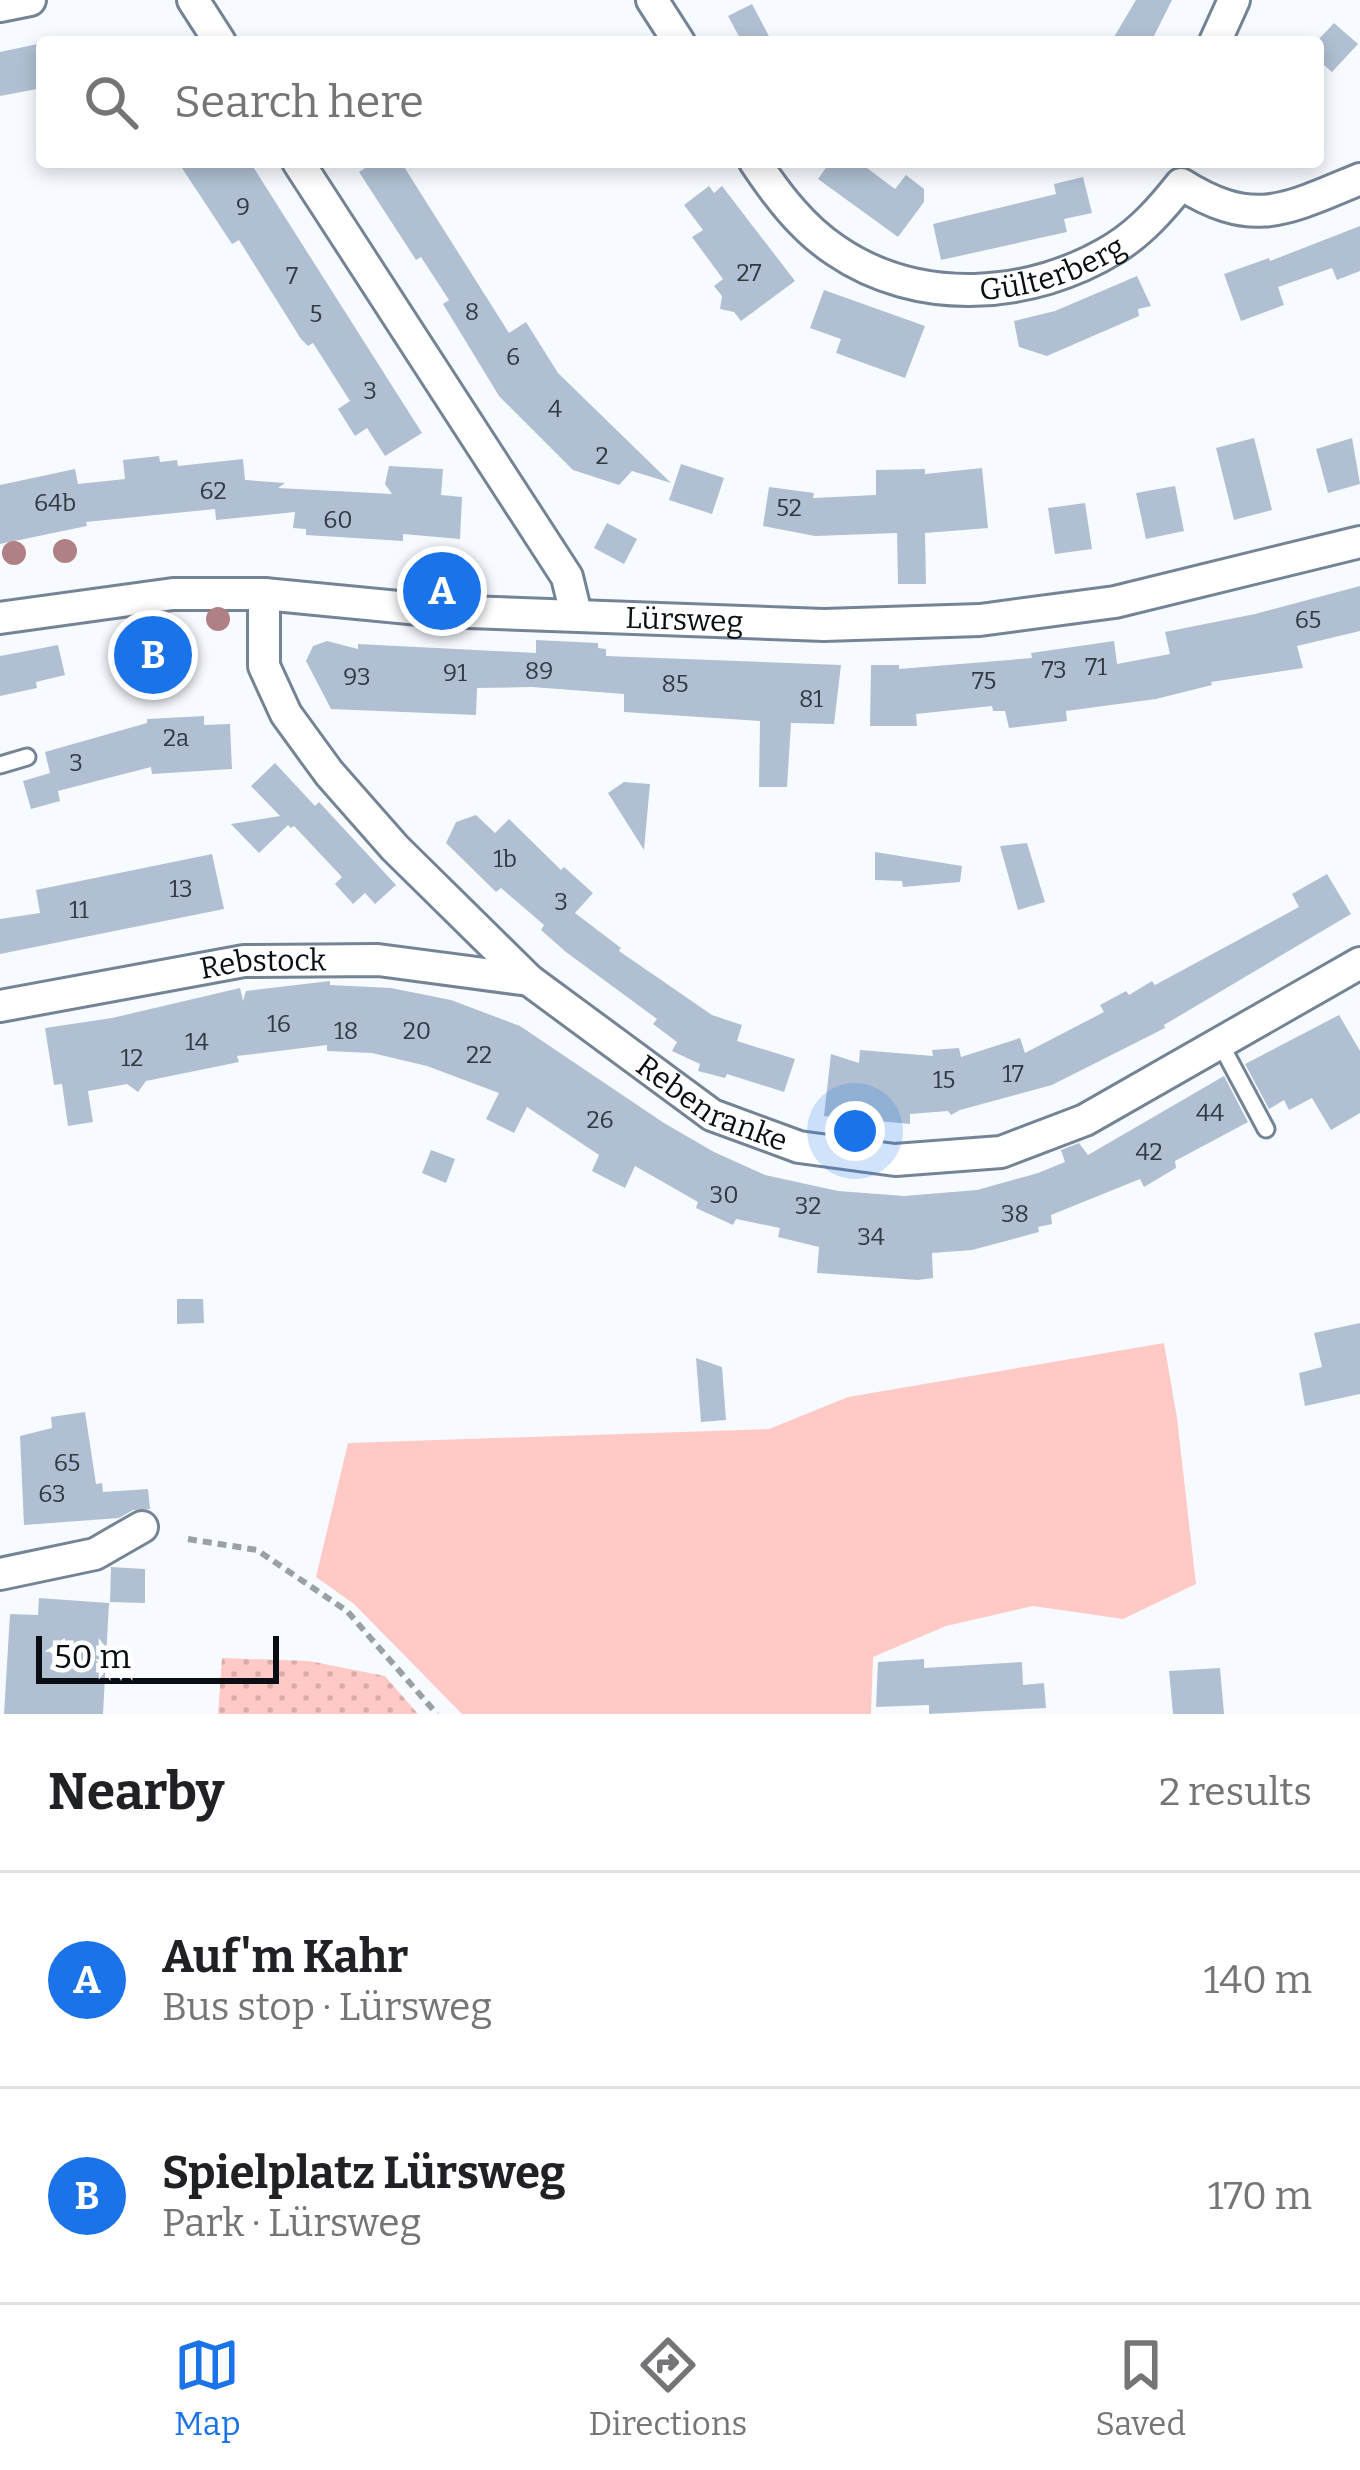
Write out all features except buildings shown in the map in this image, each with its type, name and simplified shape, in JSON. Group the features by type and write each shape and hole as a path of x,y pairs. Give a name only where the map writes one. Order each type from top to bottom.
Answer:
{"street":[{"path":"0,6 30,0"},
{"path":"193,0 216,36"},
{"path":"652,0 675,36"},
{"path":"1218,36 1234,0"},
{"path":"302,168 567,577 576,614"},
{"name":"Gülterberg","path":"759,168 782,202 834,250 877,273 922,289 990,290 1058,276 1115,248 1153,218 1181,173 1215,205 1250,212 1298,204 1360,179"},
{"name":"Lürsweg","path":"0,618 173,594 264,595 440,611 824,625 980,620 1115,602 1360,542"},
{"name":"Rebenranke","path":"264,595 264,666 286,714 329,773 395,848 529,980 712,1115 799,1147 895,1160 1000,1152 1085,1120 1360,963"},
{"name":"Rebstock","path":"0,1006 244,961 378,960 529,980"},
{"path":"0,1574 95,1554 142,1527"}],"lane":[{"path":"0,766 27,757"},
{"path":"1220,1043 1266,1129"}],"path":[{"path":"188,1539 257,1550 347,1611 436,1714"}],"shaded area":[{"path":"1164,1343 1196,1584 1123,1619 1033,1606 946,1626 873,1657 871,1714 462,1714 354,1604 316,1577 348,1443 769,1429 848,1397"},
{"path":"222,1658 309,1661 385,1676 418,1714 218,1714"}],"place":[{"name":"Auf'm Kahr","path":"442,591"},
{"name":"Spielplatz Lürsweg","path":"153,655"}]}
